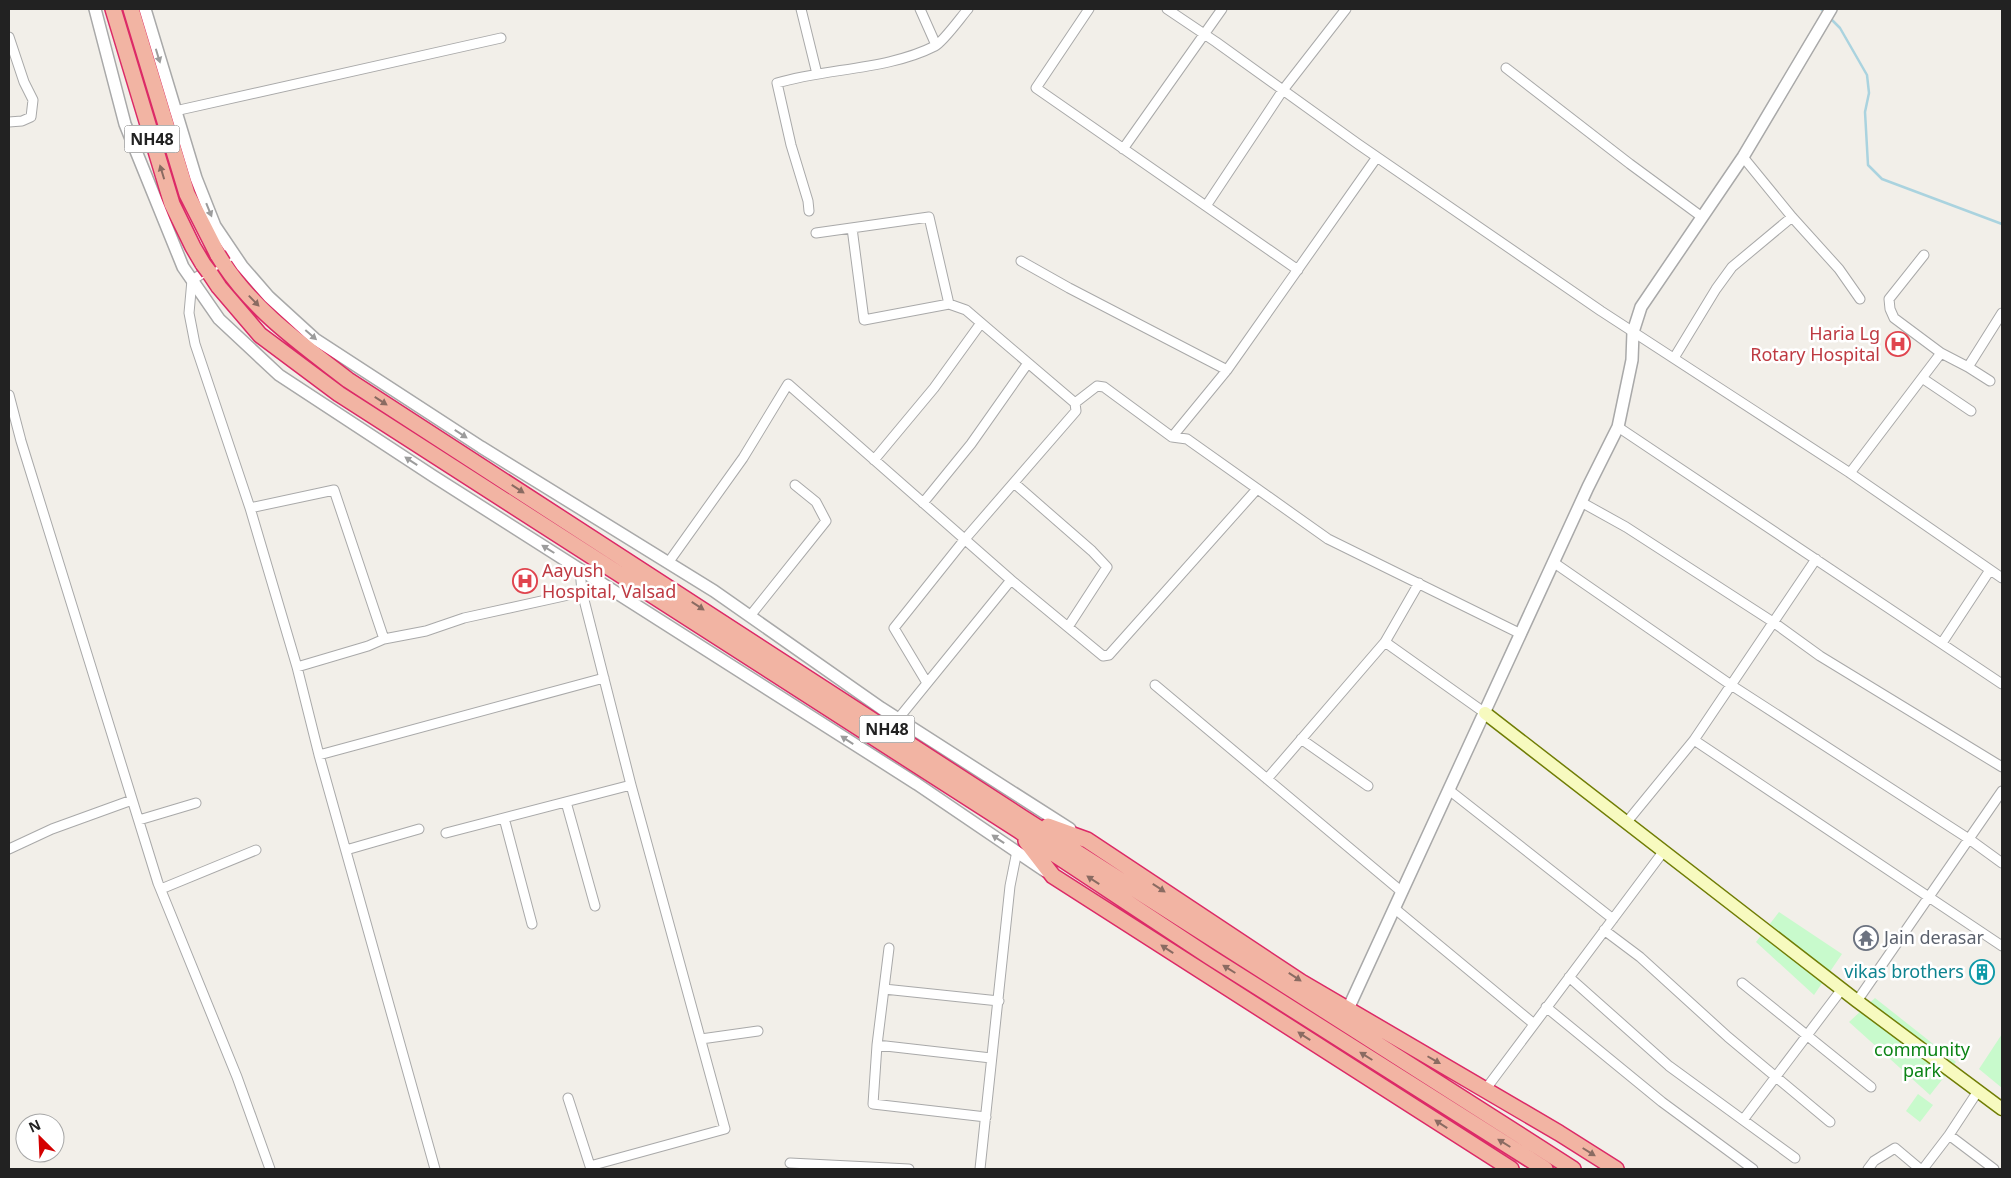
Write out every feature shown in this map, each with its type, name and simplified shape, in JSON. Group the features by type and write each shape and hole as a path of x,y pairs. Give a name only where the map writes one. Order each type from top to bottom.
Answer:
{"highway":[{"name":"NH48","path":"113,9 172,204 193,247 206,268 219,287 260,335 339,394 1573,1169"},
{"name":"NH48","path":"131,9 187,194 225,257 236,283 274,323 348,380 755,644 1021,824 1210,957 1545,1169"},
{"path":"1021,824 1087,840 1301,982 1564,1136 1616,1169"},
{"path":"1021,824 1053,876 1511,1169"},
{"path":"1549,1154 1564,1136"}],"main road":[{"path":"1485,713 1857,1001 2002,1109"}],"street":[{"path":"95,9 125,124 183,268 219,319 280,375 908,779 1053,876"},
{"path":"145,9 196,178 225,257 315,339 481,447 750,616 898,719 1087,840"},
{"path":"801,9 817,74"},
{"path":"920,9 936,45"},
{"path":"809,211 777,83 893,60 936,45 968,9"},
{"path":"1089,9 1036,88 1298,270"},
{"path":"1167,9 1377,157 1634,332 1850,473 2002,578"},
{"path":"1123,149 1222,9"},
{"path":"1206,206 1283,90 1346,9"},
{"path":"1348,1009 1553,562 1618,427 1632,360 1634,332 1641,307 1743,157 1831,9"},
{"path":"9,37 24,82 33,100 31,117 22,121 9,122"},
{"path":"175,111 501,38"},
{"path":"1506,68 1702,217"},
{"path":"1172,437 1227,370 1377,157"},
{"path":"1743,157 1792,217 1839,269 1860,298"},
{"path":"816,233 929,217 948,304"},
{"path":"1674,358 1716,289 1732,267 1792,217"},
{"path":"852,228 864,320 948,304 966,310 1075,403 1076,411 965,539 894,628 927,683"},
{"path":"1924,255 1890,299 1890,309 1894,318 1941,353 1968,367 1990,382"},
{"path":"192,280 225,257"},
{"path":"1021,261 1227,370"},
{"path":"192,280 190,313 195,344 250,508 435,1169"},
{"path":"1968,367 2002,313"},
{"path":"874,460 934,388 981,323"},
{"path":"1850,473 1941,353"},
{"path":"923,503 971,444 1028,363"},
{"path":"1922,378 1972,411"},
{"path":"668,563 743,458 788,384 1011,580 1103,656 1110,655 1257,489"},
{"path":"1075,403 1097,386 1104,387 1172,437 1187,439 1328,540 1521,634"},
{"path":"9,395 21,441 161,889 237,1077 270,1169"},
{"path":"1618,427 1942,642 2002,684"},
{"path":"1014,483 1092,551 1107,567 1068,627"},
{"path":"750,616 826,521 816,502 795,484"},
{"path":"250,508 334,490 384,639"},
{"path":"1581,502 1626,527 1773,622 1820,656 2002,768"},
{"path":"1626,823 1694,740 1816,559"},
{"path":"1553,562 1731,686 1969,839 2002,863"},
{"path":"568,1098 591,1168 725,1129 631,785 582,592 580,569"},
{"path":"1942,642 1990,570"},
{"path":"898,719 1011,580"},
{"path":"1267,779 1385,642 1419,583"},
{"path":"296,667 368,646 384,639 426,631 464,618 582,592"},
{"path":"755,644 767,628"},
{"path":"1385,642 1485,713"},
{"path":"319,755 604,678"},
{"path":"1156,686 1402,892"},
{"path":"1301,739 1368,786"},
{"path":"1694,740 2002,946"},
{"path":"446,833 631,785"},
{"path":"1449,790 1612,919"},
{"path":"1857,1001 2002,791"},
{"path":"9,849 52,829 132,800"},
{"path":"566,802 595,906"},
{"path":"139,820 196,804"},
{"path":"504,818 532,924"},
{"path":"346,850 419,829"},
{"path":"161,889 256,850"},
{"path":"980,1169 1010,886 1017,851"},
{"path":"1484,1090 1663,852"},
{"path":"1394,908 1534,1024"},
{"path":"1604,930 1640,957 1728,1037 1830,1122"},
{"path":"889,948 877,1045 874,1104 986,1117"},
{"path":"1569,977 1669,1066 1795,1158"},
{"path":"1742,983 1871,1087"},
{"path":"884,989 999,1001"},
{"path":"1743,1120 1842,989"},
{"path":"1546,1007 1662,1102 1753,1169"},
{"path":"700,1039 758,1031"},
{"path":"877,1045 991,1058"},
{"path":"1868,1169 1874,1161 1895,1148 1922,1169 1949,1135 1978,1091"},
{"path":"1949,1135 1994,1169"},
{"path":"790,1163 909,1169"}],"green space":[{"path":"1779,912 1842,954 1814,995 1756,942"},
{"name":"community park","path":"1875,998 1956,1062 1930,1095 1849,1022"},
{"path":"2002,1034 2002,1088 1979,1069"},
{"path":"1918,1094 1933,1105 1920,1122 1906,1111"}],"waterway":[{"path":"1821,9 1826,13"},
{"path":"1829,17 1840,28 1867,75 1869,93 1865,112 1868,165 1882,179 2002,224"}],"place":[{"name":"Haria Lg Rotary Hospital","path":"1898,344"},
{"name":"Aayush Hospital, Valsad","path":"525,581"},
{"name":"Jain derasar","path":"1866,938"},
{"name":"vikas brothers","path":"1982,972"}]}
